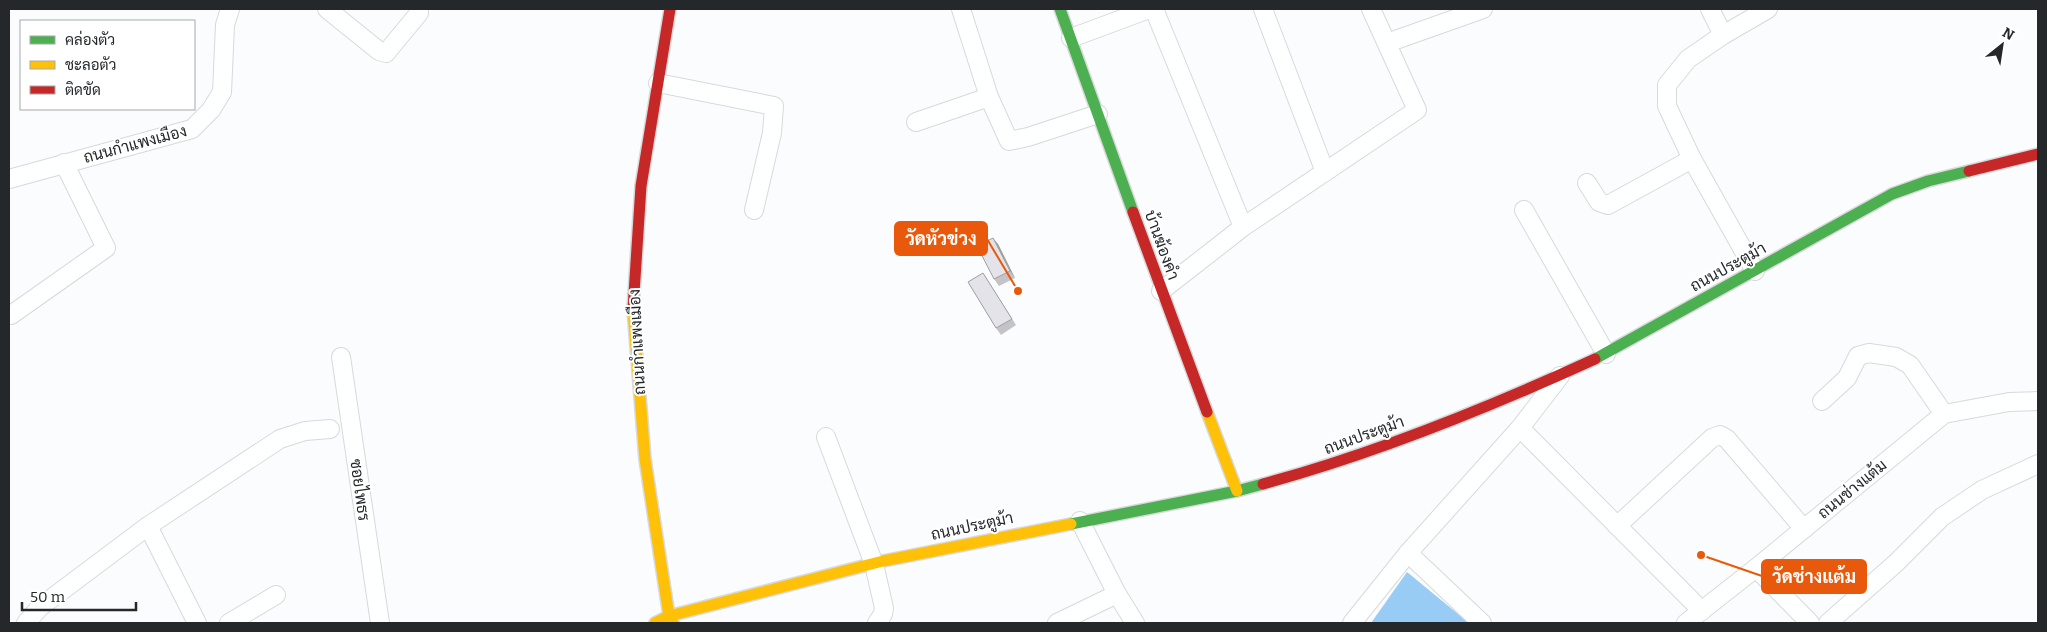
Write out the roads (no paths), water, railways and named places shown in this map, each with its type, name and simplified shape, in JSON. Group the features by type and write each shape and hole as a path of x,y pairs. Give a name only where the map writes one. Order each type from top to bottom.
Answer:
{"main road":[{"name":"ถนนกำแพงเมือง","path":"670,9 641,186 632,302 646,459 671,620"},
{"name":"บ้านฆ้องคำ","path":"1060,9 1237,491"},
{"name":"ถนนประตูม้า","path":"655,623 874,564 1080,521 1237,491 1328,466 1510,398 1606,354 1892,194 1928,181 2038,154"}],"street":[{"name":"ถนนกำแพงเมือง","path":"9,179 192,129 210,110 222,92 226,25 230,9"},
{"path":"327,9 379,51 386,53 419,13 419,9"},
{"path":"961,9 989,97 1009,141 1098,114"},
{"path":"1070,38 1148,9"},
{"path":"1154,9 1243,227"},
{"path":"1263,9 1324,172"},
{"path":"1162,291 1243,227 1417,110 1371,9"},
{"path":"1387,43 1483,9"},
{"path":"1710,9 1723,35"},
{"path":"1755,271 1692,158 1667,106 1667,85 1688,59 1723,35 1768,9"},
{"path":"658,83 774,106 772,133 754,210"},
{"path":"916,122 989,97"},
{"path":"1587,183 1599,202 1608,205 1692,158"},
{"path":"12,315 106,248 64,163"},
{"path":"1524,210 1606,354"},
{"path":"1822,401 1847,378 1858,356 1869,353 1896,357 1910,365 1944,414"},
{"name":"ซอยไพธร","path":"340,357 380,623"},
{"path":"1352,623 1408,553 1520,428 1562,374"},
{"name":"ถนนช่างแต้ม","path":"1686,623 1944,414 2009,402 2038,401"},
{"path":"1520,428 1702,611"},
{"path":"26,623 40,607 148,526 280,439 305,431 330,429"},
{"path":"1617,526 1712,438 1720,435 1727,439 1804,529"},
{"path":"826,438 874,564 884,608 884,614 877,623"},
{"path":"1828,623 1896,563 1942,518 1982,490 2038,464"},
{"path":"1080,521 1118,594 1136,623"},
{"path":"148,526 197,623"},
{"path":"1408,553 1482,623"},
{"path":"1756,568 1810,623"},
{"path":"1057,623 1118,594"},
{"path":"229,623 276,595"}],"water":[{"path":"1407,572 1469,623 1371,623"}],"place":[{"name":"วัดหัวข่วง","path":"1018,291"},
{"name":"วัดช่างแต้ม","path":"1701,555"}]}
